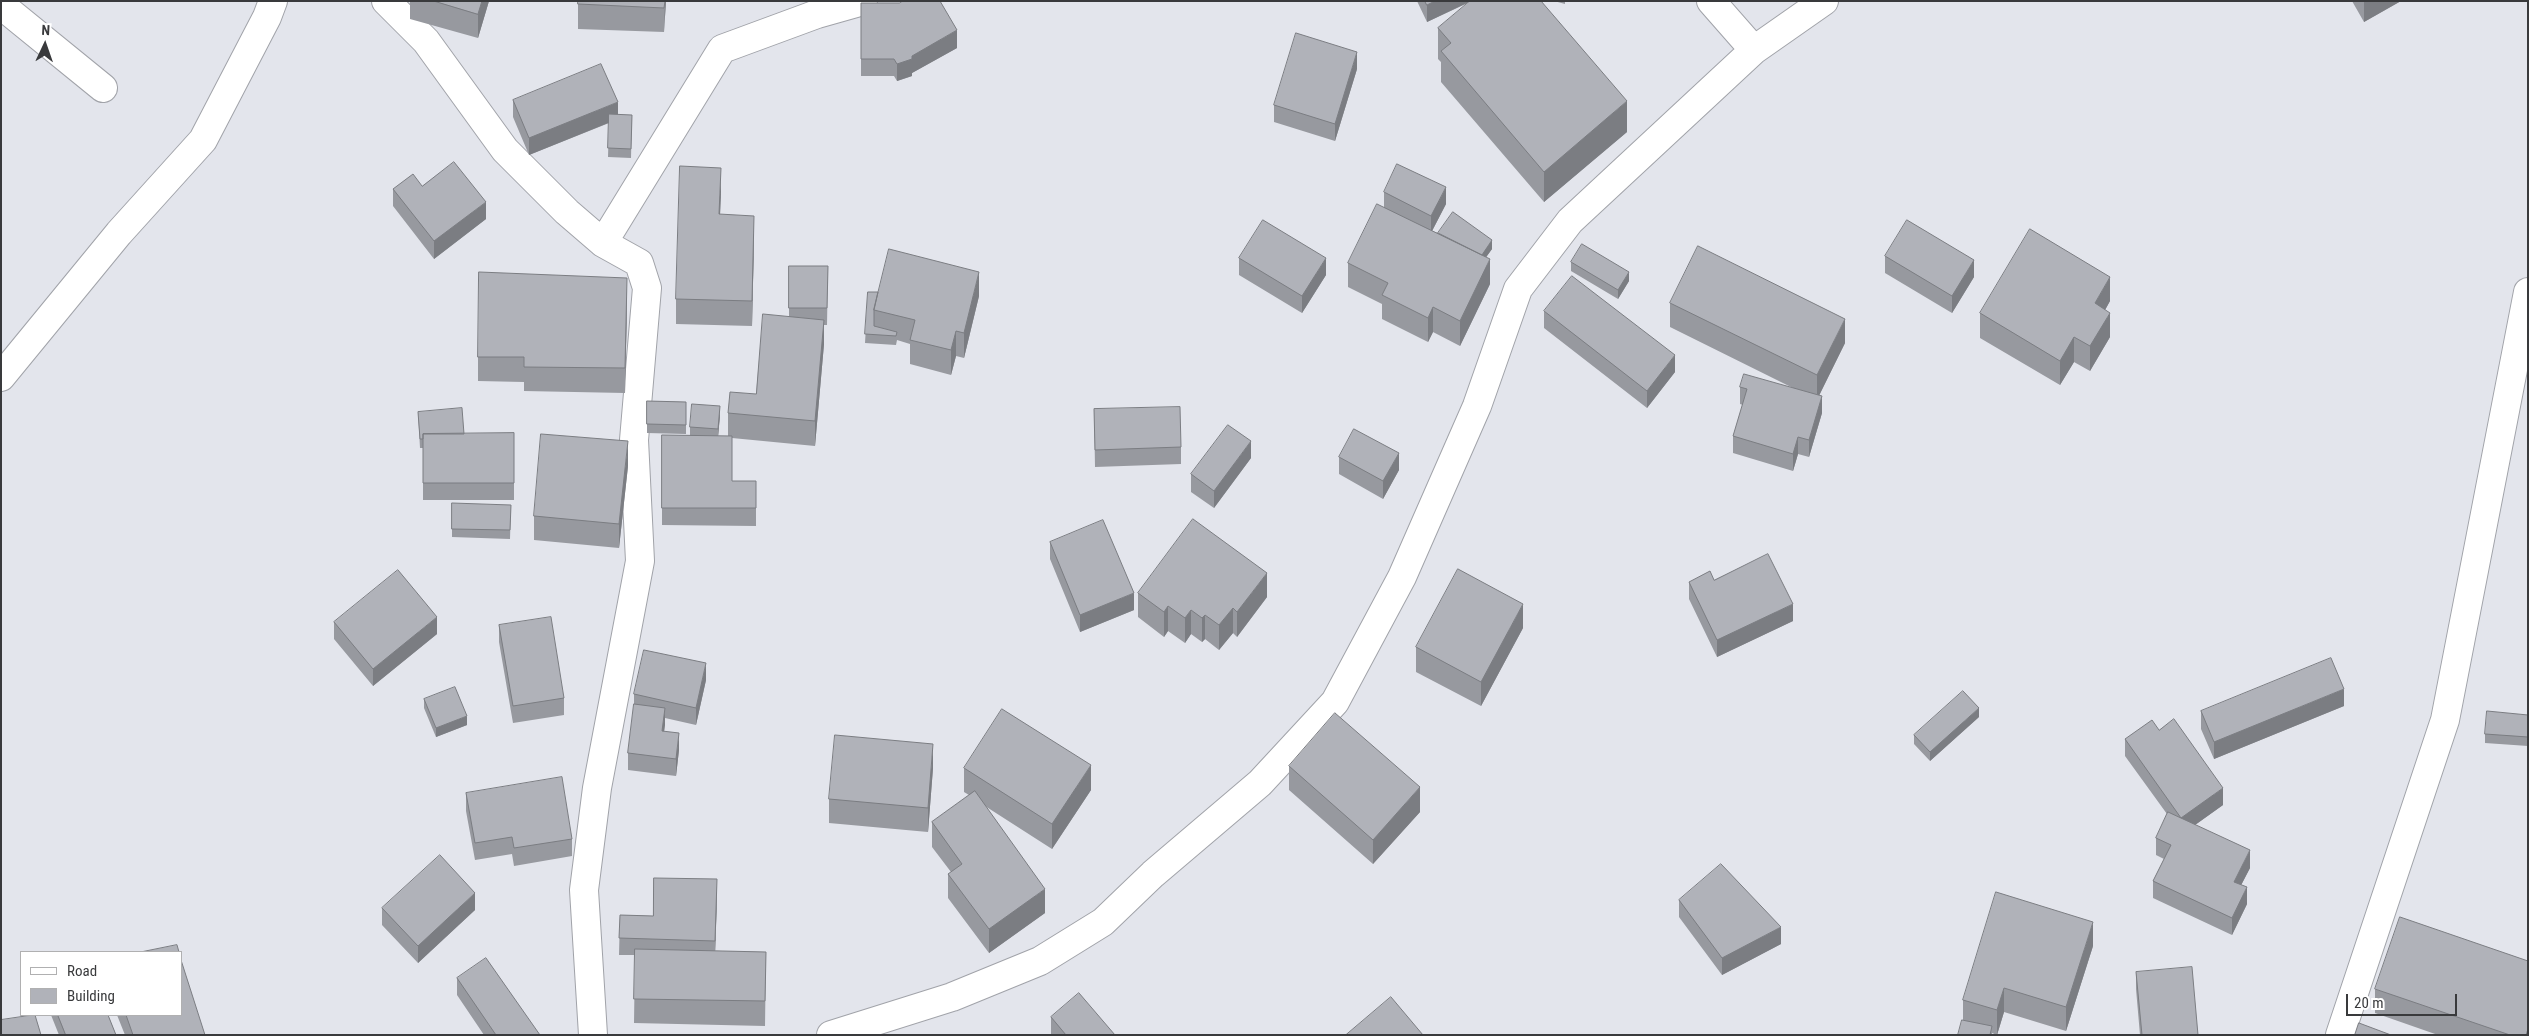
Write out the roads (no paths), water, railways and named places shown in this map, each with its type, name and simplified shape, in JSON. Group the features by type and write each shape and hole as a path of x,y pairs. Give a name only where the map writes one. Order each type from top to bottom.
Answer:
{"street":[{"path":"1,377 119,233 203,140 267,17 273,1"},
{"path":"386,1 426,41 505,150 567,212 603,243 639,262 647,288 634,440 640,561 597,788 584,890 593,1035"},
{"path":"603,243 722,49 817,14 863,1"},
{"path":"1711,1 1754,50"},
{"path":"831,1035 952,997 1040,961 1103,922 1153,874 1260,783 1335,702 1402,577 1477,406 1518,289 1570,221 1754,50 1824,1"},
{"path":"1,5 103,88"},
{"path":"2340,1035 2445,720 2528,292"}]}
